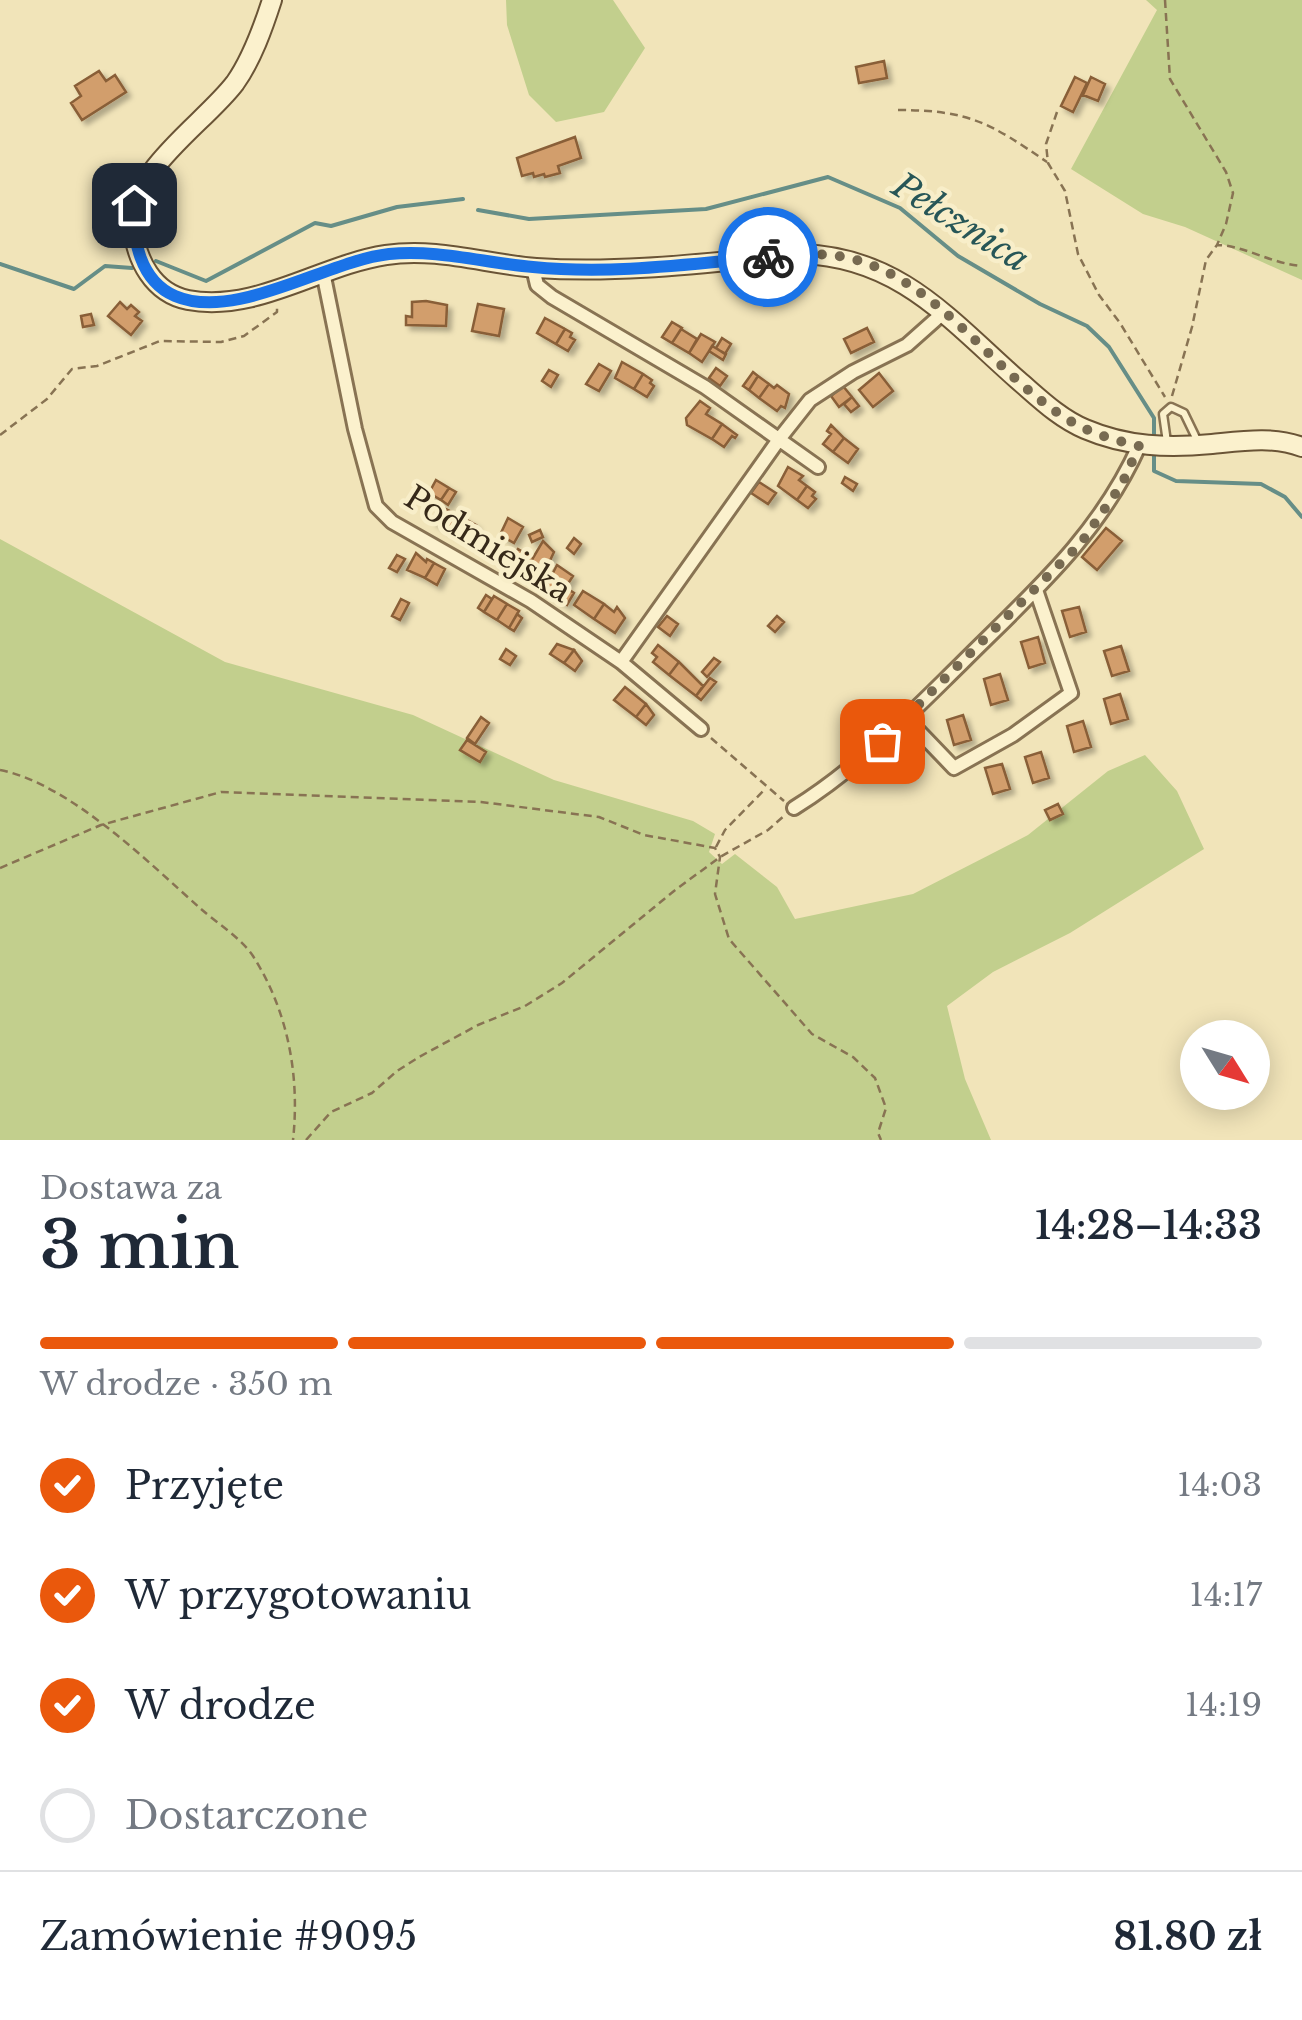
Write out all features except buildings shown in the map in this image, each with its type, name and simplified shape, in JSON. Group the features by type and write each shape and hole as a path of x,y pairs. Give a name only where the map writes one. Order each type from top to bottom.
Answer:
{"main road":[{"path":"272,0 266,22 237,80 143,182 134,205 133,226 147,273 173,296 209,302 245,298 388,254 533,268 619,269 829,255 885,272 944,313 1068,420 1085,429 1153,446 1260,440 1302,447"}],"street":[{"path":"533,268 537,285 552,297 705,387 818,467"},
{"name":"Podmiejska","path":"323,272 355,429 376,506 392,522 531,601 621,662 701,728"},
{"path":"621,662 810,400 853,372 907,345 944,313"},
{"path":"794,808 857,764 1036,590 1081,543 1153,446"},
{"path":"906,718 954,768 1013,735 1071,693 1036,590"}],"lane":[{"path":"1153,446 1163,414 1172,407 1184,413 1200,445"}],"path":[{"path":"1165,0 1170,79 1226,172 1233,193 1226,224 1206,260 1192,327 1172,386 1172,407"},
{"path":"898,110 968,116 1005,134 1048,163 1065,191 1078,254 1099,295 1172,407"},
{"path":"1048,163 1046,144 1057,112"},
{"path":"1217,246 1232,245 1258,257 1302,266"},
{"path":"0,435 46,398 72,369 97,366 160,340 221,342 244,336 276,312 278,289"},
{"path":"306,1140 330,1112 372,1094 397,1071 419,1058 478,1025 525,1006 562,983 720,857 768,830 794,808 701,728"},
{"path":"0,770 61,795 137,852 252,953 287,1028 297,1101 293,1140"},
{"path":"715,848 725,830 767,787"},
{"path":"0,868 101,825 221,792 481,802 598,817 644,835 715,848 720,857 715,894 729,940 812,1034 853,1056 876,1078 886,1108 878,1134 881,1140"}],"green space":[{"path":"506,0 613,0 645,48 604,112 556,122 529,95 507,25"},
{"path":"1146,0 1302,0 1302,280 1185,227 1143,214 1071,169 1157,10"},
{"path":"0,539 225,662 413,715 554,780 693,821 715,834 709,852 722,864 735,854 777,887 795,919 913,894 1028,835 1108,771 1145,755 1177,791 1204,849 1070,933 993,972 947,1006 965,1079 991,1140 0,1140"}],"waterway":[{"name":"Pełcznica","path":"478,210 529,219 706,209 828,177 900,208 958,256 1040,304 1087,326 1109,347 1154,418 1154,437"},
{"name":"Pełcznica","path":"156,261 206,281 315,223 331,226 397,207 463,199"},
{"name":"Pełcznica","path":"0,264 74,289 105,266 132,268"},
{"name":"Pełcznica","path":"1154,452 1154,471 1176,481 1261,484 1285,497 1302,517"}],"way so far":[{"path":"768,257 829,255 885,272 944,313 1050,408 1085,429 1139,446 1122,484 1081,543 882,741"}],"route":[{"path":"134,205 133,226 147,273 173,296 209,302 245,298 388,254 428,253 533,268 601,270 768,257"}]}
